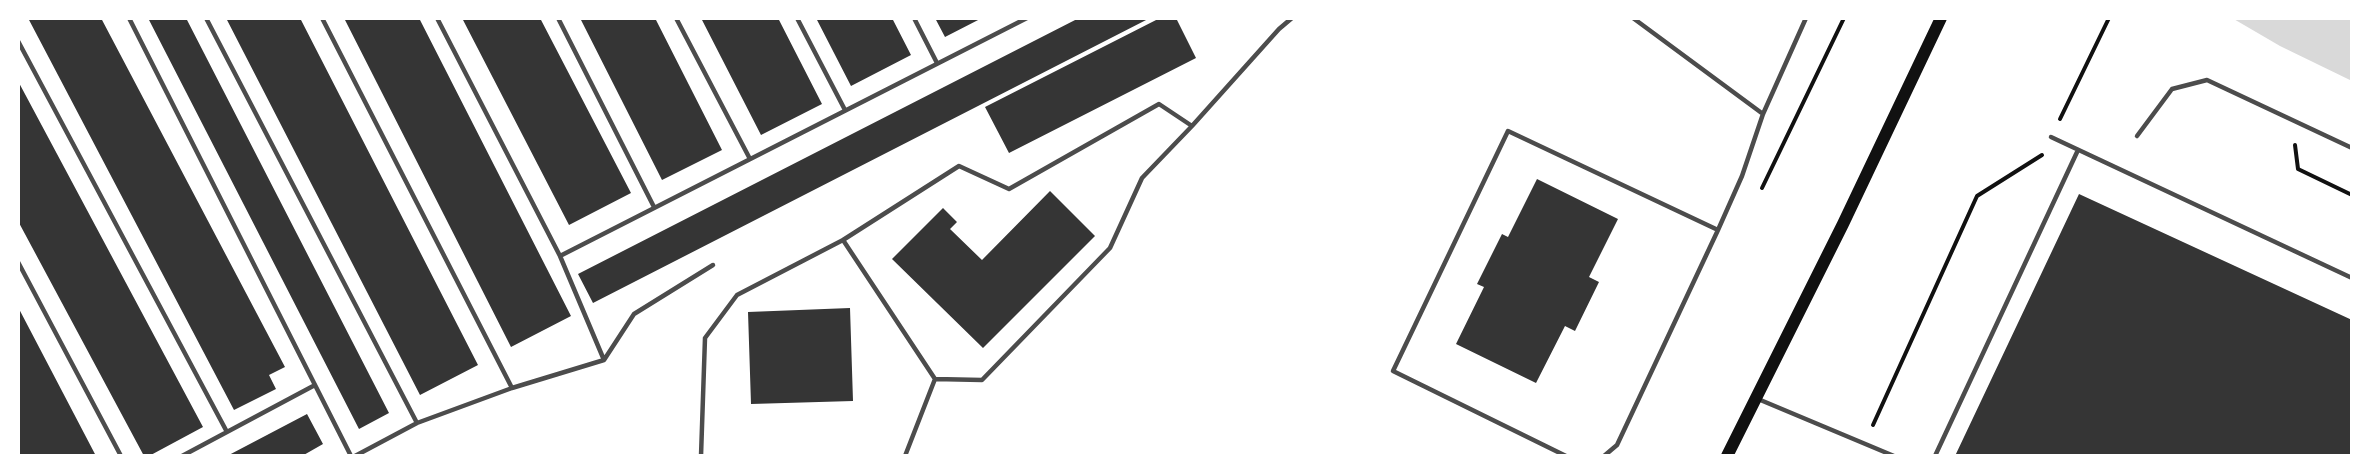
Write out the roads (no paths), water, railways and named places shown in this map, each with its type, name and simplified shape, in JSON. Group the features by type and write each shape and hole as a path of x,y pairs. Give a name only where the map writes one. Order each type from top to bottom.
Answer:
{"main road":[{"path":"1727,456 1843,224 1941,18"}],"lane":[{"path":"129,18 353,456 417,423 512,388 604,360 634,314 713,265"},
{"path":"206,18 417,423"},
{"path":"322,18 512,388"},
{"path":"437,18 560,256 604,360"},
{"path":"558,18 654,207"},
{"path":"676,18 750,159"},
{"path":"797,18 845,110"},
{"path":"914,18 937,63"},
{"path":"560,256 1027,18"},
{"path":"935,379 982,380 1110,248 1142,178 1279,29 1293,18"},
{"path":"1633,18 1763,114"},
{"path":"1604,456 1617,445 1718,230 1742,176 1763,114 1806,18"},
{"path":"18,40 227,432"},
{"path":"2137,136 2172,89 2207,80 2352,148"},
{"path":"701,456 705,338 737,295 843,240 958,166 1008,189 1159,104 1192,126"},
{"path":"1566,456 1393,371 1508,131 1718,230"},
{"path":"2052,137 2352,278"},
{"path":"1935,456 2078,150"},
{"path":"843,240 935,379"},
{"path":"18,262 121,456"},
{"path":"905,456 935,379"},
{"path":"182,456 315,385"},
{"path":"1755,398 1894,456"}]}
